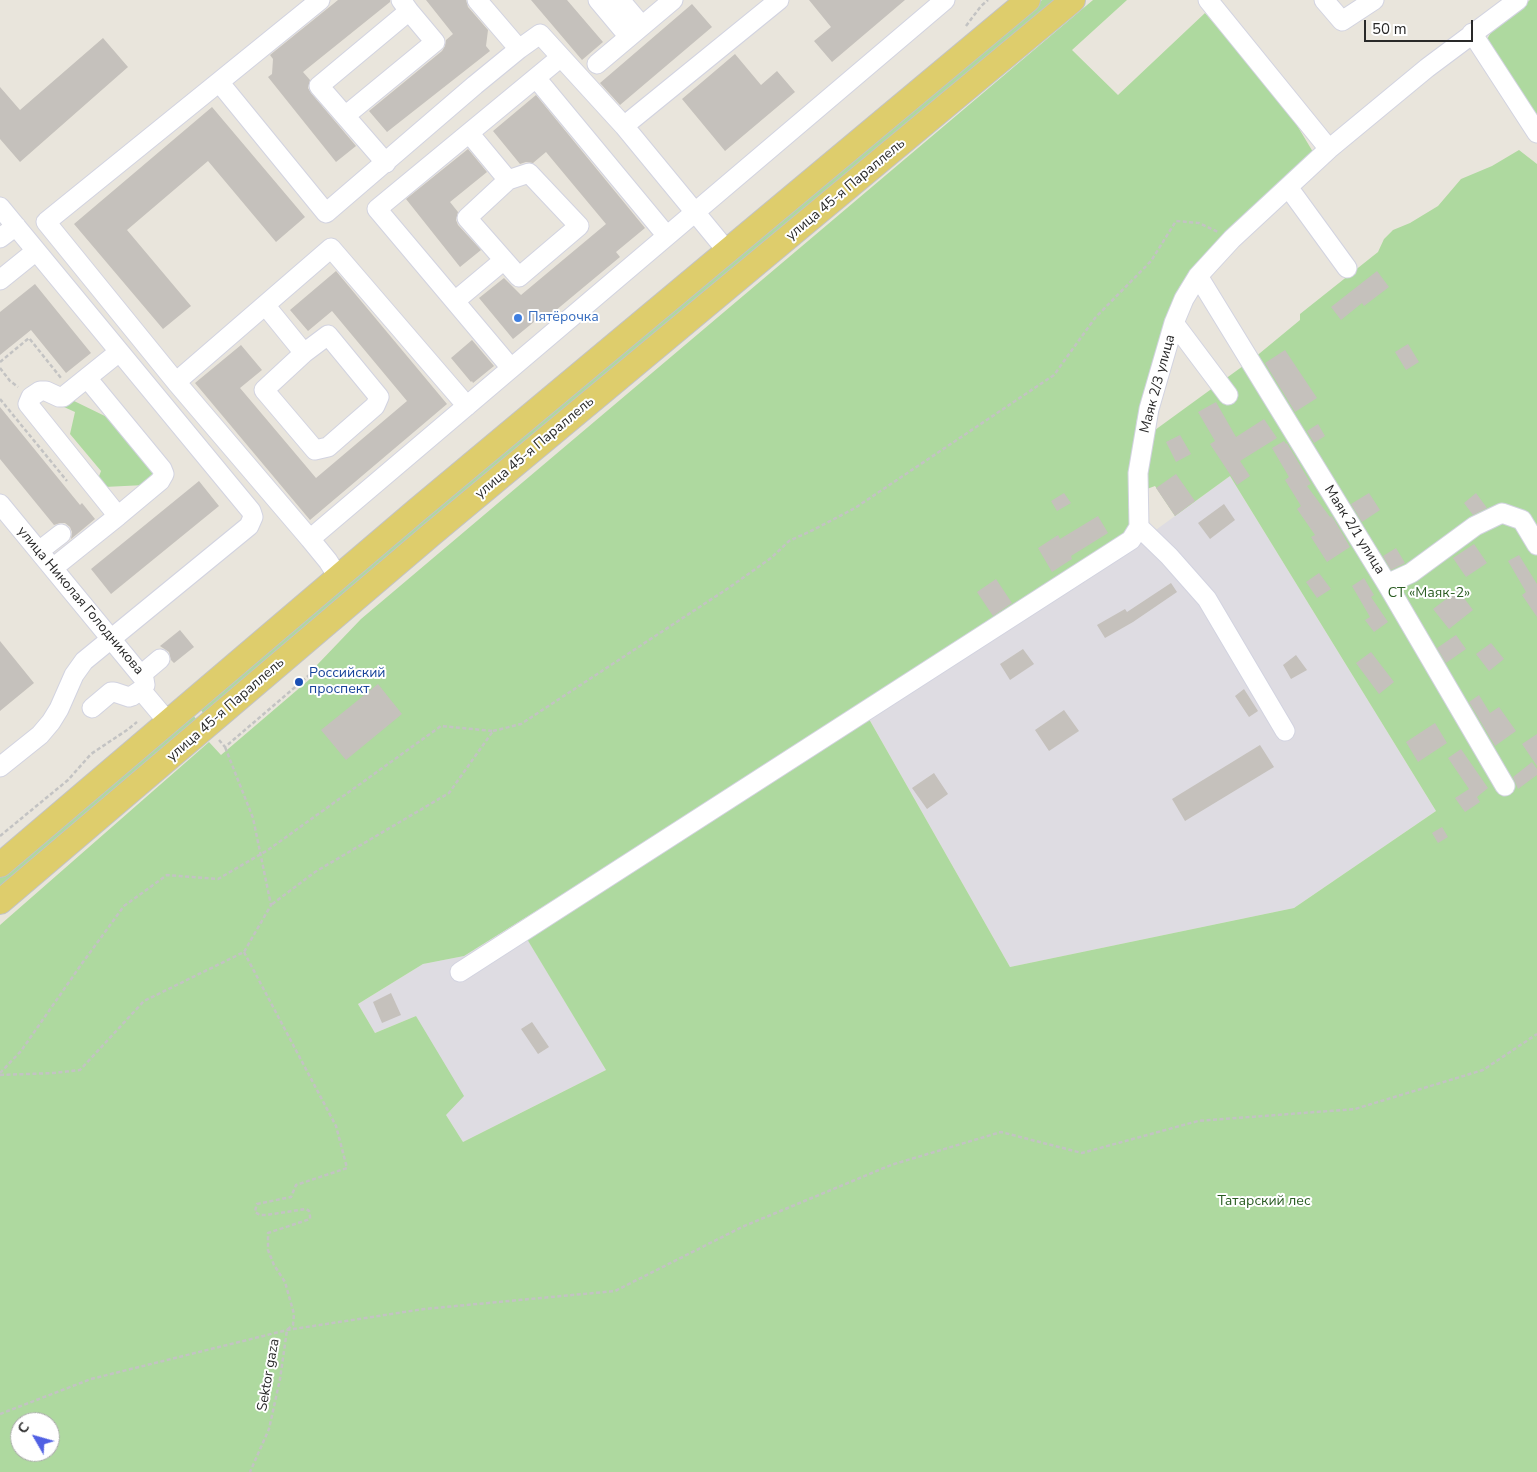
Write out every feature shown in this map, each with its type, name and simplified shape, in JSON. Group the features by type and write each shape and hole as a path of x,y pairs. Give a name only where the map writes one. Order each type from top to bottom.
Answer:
{"main road":[{"name":"улица 45-я Параллель","path":"0,865 338,578 1028,0"},
{"name":"улица 45-я Параллель","path":"0,902 433,533 1073,0"}],"street":[{"path":"320,0 46,222 176,382 310,539 328,561 338,578"},
{"path":"477,0 519,49"},
{"path":"598,0 635,32"},
{"path":"620,0 635,32"},
{"path":"597,64 673,0"},
{"path":"624,126 779,0"},
{"path":"310,539 945,0"},
{"path":"1208,0 1329,149"},
{"path":"1324,0 1342,21 1374,0"},
{"name":"Маяк 2/3 улица","path":"1139,527 1138,473 1149,409 1174,323 1184,299 1198,276 1232,239 1329,149 1427,68 1518,0"},
{"path":"344,116 435,42 405,6 318,86 344,116 386,163"},
{"path":"1472,33 1537,133"},
{"path":"219,82 326,214 519,49 540,34 624,126 727,251"},
{"path":"511,368 377,209 561,57"},
{"path":"536,78 667,236"},
{"path":"469,133 508,180"},
{"path":"529,173 579,226 519,277 467,218 508,180 529,173"},
{"path":"1288,187 1347,268"},
{"path":"0,207 251,511 253,517 249,526 78,667 51,722 40,734 0,767"},
{"path":"0,238 16,226"},
{"path":"176,382 331,248 467,406"},
{"path":"0,280 36,250"},
{"path":"455,301 504,260"},
{"name":"Маяк 2/1 улица","path":"1198,276 1387,584 1505,786"},
{"path":"265,305 304,353"},
{"path":"1174,323 1228,395"},
{"path":"328,335 379,397 375,406 328,447 316,450 264,390 304,353 328,335"},
{"path":"118,516 30,407 28,401 37,392 42,391 63,397 119,352"},
{"path":"53,568 160,481 164,474 87,378"},
{"name":"улица Николая Голодникова","path":"0,504 111,639 168,722"},
{"path":"1387,584 1410,573 1475,526 1502,513 1522,520 1537,545"},
{"path":"460,972 1131,540 1139,527 1169,556 1207,599 1285,731"},
{"path":"39,552 61,534"},
{"path":"92,708 111,692 132,696 160,659"}],"path":[{"path":"0,1074 22,1051 124,906 167,875 218,880 261,854 441,726 493,731 521,724 730,587 770,558 789,540 855,508 1054,375 1095,318 1151,261 1176,221 1198,223 1232,239"},
{"path":"0,362 29,338 72,390"},
{"path":"0,368 10,380 31,397"},
{"path":"0,399 70,485"},
{"path":"0,1074 54,1073 80,1070 144,1001 244,952 271,905 315,872 449,793 493,731"},
{"path":"225,747 254,818 271,905"},
{"name":"Sektor gaza","path":"244,952 336,1126 346,1168 296,1185 291,1198 258,1204 255,1212 266,1215 306,1209 309,1211 310,1219 268,1233 268,1250 274,1265 285,1282 294,1314 292,1325 287,1330 280,1379 269,1429 250,1472"},
{"path":"0,1414 92,1379 287,1330 424,1309 615,1291 751,1223 891,1165 1002,1132 1082,1153 1198,1121 1355,1109 1483,1070 1537,1034"}],"shaded area":[{"path":"1230,476 1436,811 1294,908 1010,967 869,719 1142,540"},
{"path":"518,923 606,1070 463,1142 446,1115 416,1016 375,1033 358,1004 423,964 464,956"}],"green space":[{"path":"1042,0 1060,0 206,717 198,706"},
{"path":"1093,0 1127,0 1072,50 1118,95 1205,13 1289,112 1313,152 1212,246 1180,286 1152,364 1136,423 1155,430 1254,358 1300,320 1300,314 1378,252 1384,239 1393,230 1410,223 1438,206 1461,179 1492,166 1519,150 1537,164 1537,1472 0,1472 0,925 209,742 221,755 317,673 317,665 361,619","holes":["1230,476 1436,811 1294,908 1010,967 869,719 527,939 606,1070 463,1142 446,1115 464,1096 416,1016 375,1033 358,1004 423,964 464,956 789,753 1122,536 1130,524 1128,496 1155,486 1175,516"]},
{"path":"1530,0 1537,0 1537,118 1486,41 1494,27"},
{"path":"72,400 111,419 157,476 145,485 104,487 98,479 101,471 70,434 75,412 64,407"},
{"path":"190,712 199,722 0,890 0,872"}],"building":[{"path":"338,0 390,0 390,2 303,72 310,80 308,88 311,93 356,146 336,162 268,77 272,74 273,59 270,55"},
{"path":"426,0 466,0 468,7 488,30 486,46 490,51 387,132 369,111 442,51 446,40 453,34"},
{"path":"531,0 567,0 603,42 582,60"},
{"path":"809,0 905,0 832,62 814,41 831,27"},
{"path":"692,4 712,27 620,105 600,83"},
{"path":"103,38 128,67 20,162 0,139 0,87 20,110"},
{"path":"735,54 761,85 777,71 795,92 725,151 682,99"},
{"path":"536,95 645,228 616,252 620,257 549,316 546,312 513,339 479,298 504,278 521,295 606,224 546,152 533,163 526,162 520,164 493,131"},
{"path":"212,107 305,217 276,242 208,161 127,230 191,306 163,329 74,224"},
{"path":"468,149 487,172 450,202 458,212 456,220 458,225 481,250 460,267 406,199"},
{"path":"336,271 447,404 310,520 195,383 241,345 262,370 240,388 316,478 407,401 332,311 308,331 290,310"},
{"path":"1377,271 1389,287 1364,306 1362,303 1341,320 1331,307"},
{"path":"35,284 91,353 66,373 31,330 0,355 0,312"},
{"path":"472,340 494,366 473,383 451,358"},
{"path":"1408,344 1419,362 1406,370 1395,352"},
{"path":"1285,350 1317,398 1295,412 1265,363"},
{"path":"1216,402 1236,437 1264,419 1277,438 1240,461 1250,476 1237,485 1210,444 1215,441 1198,412"},
{"path":"0,407 80,505 82,503 95,519 71,539 72,532 70,527 65,523 54,525 0,459"},
{"path":"1318,424 1325,436 1314,443 1307,431"},
{"path":"1180,435 1191,454 1176,462 1166,442"},
{"path":"1284,441 1311,484 1307,486 1330,517 1332,516 1350,547 1327,562 1311,537 1315,535 1297,509 1301,506 1285,480 1289,477 1272,448"},
{"path":"1176,474 1195,501 1175,516 1156,488"},
{"path":"199,481 219,506 111,594 91,569"},
{"path":"1064,493 1071,503 1057,511 1051,501"},
{"path":"1369,493 1380,510 1362,522 1351,504"},
{"path":"1476,493 1487,508 1473,515 1464,503"},
{"path":"1224,504 1235,520 1210,539 1198,523"},
{"path":"1098,516 1108,533 1071,556 1072,559 1052,572 1038,548 1058,535 1060,539"},
{"path":"1474,544 1487,563 1466,577 1453,558"},
{"path":"1396,548 1405,563 1391,570 1383,556"},
{"path":"1519,555 1537,584 1537,617 1522,595 1526,592 1508,561"},
{"path":"1319,573 1331,589 1317,598 1306,582"},
{"path":"1364,578 1374,595 1371,597 1388,622 1374,632 1365,620 1370,617 1352,586"},
{"path":"996,579 1012,603 993,616 977,592"},
{"path":"1171,583 1177,592 1133,622 1105,638 1097,625 1125,609 1127,612"},
{"path":"1458,590 1473,610 1449,629 1433,609"},
{"path":"180,630 194,647 174,663 169,652 160,646"},
{"path":"1456,635 1466,649 1446,663 1437,648"},
{"path":"0,641 34,683 0,711"},
{"path":"1491,643 1504,659 1489,671 1476,654"},
{"path":"1023,649 1034,664 1010,680 1000,664"},
{"path":"1371,652 1394,682 1379,694 1356,663"},
{"path":"1296,655 1307,670 1291,679 1283,665"},
{"path":"378,684 402,714 346,760 321,730"},
{"path":"1244,689 1258,711 1249,717 1235,696"},
{"path":"1479,695 1490,713 1499,707 1516,731 1495,746 1469,702"},
{"path":"1064,710 1079,731 1049,751 1035,730"},
{"path":"1435,723 1447,743 1418,762 1406,742"},
{"path":"1537,734 1537,766 1522,744"},
{"path":"1260,745 1274,767 1185,821 1172,799"},
{"path":"1461,749 1488,788 1477,797 1480,802 1465,812 1455,798 1469,789 1448,758"},
{"path":"1532,762 1537,769 1537,775 1518,789 1513,777"},
{"path":"934,773 948,794 927,809 912,788"},
{"path":"1442,827 1448,837 1438,843 1432,833"},
{"path":"391,993 401,1015 382,1023 373,1002"},
{"path":"532,1022 549,1047 538,1054 521,1029"}],"place":[{"name":"Пятёрочка","path":"518,318"},
{"name":"Российский проспект","path":"299,682"}],"park label":[{"name":"СТ «Маяк-2»","path":"1429,594"},
{"name":"Татарский лес","path":"1264,1202"}]}
